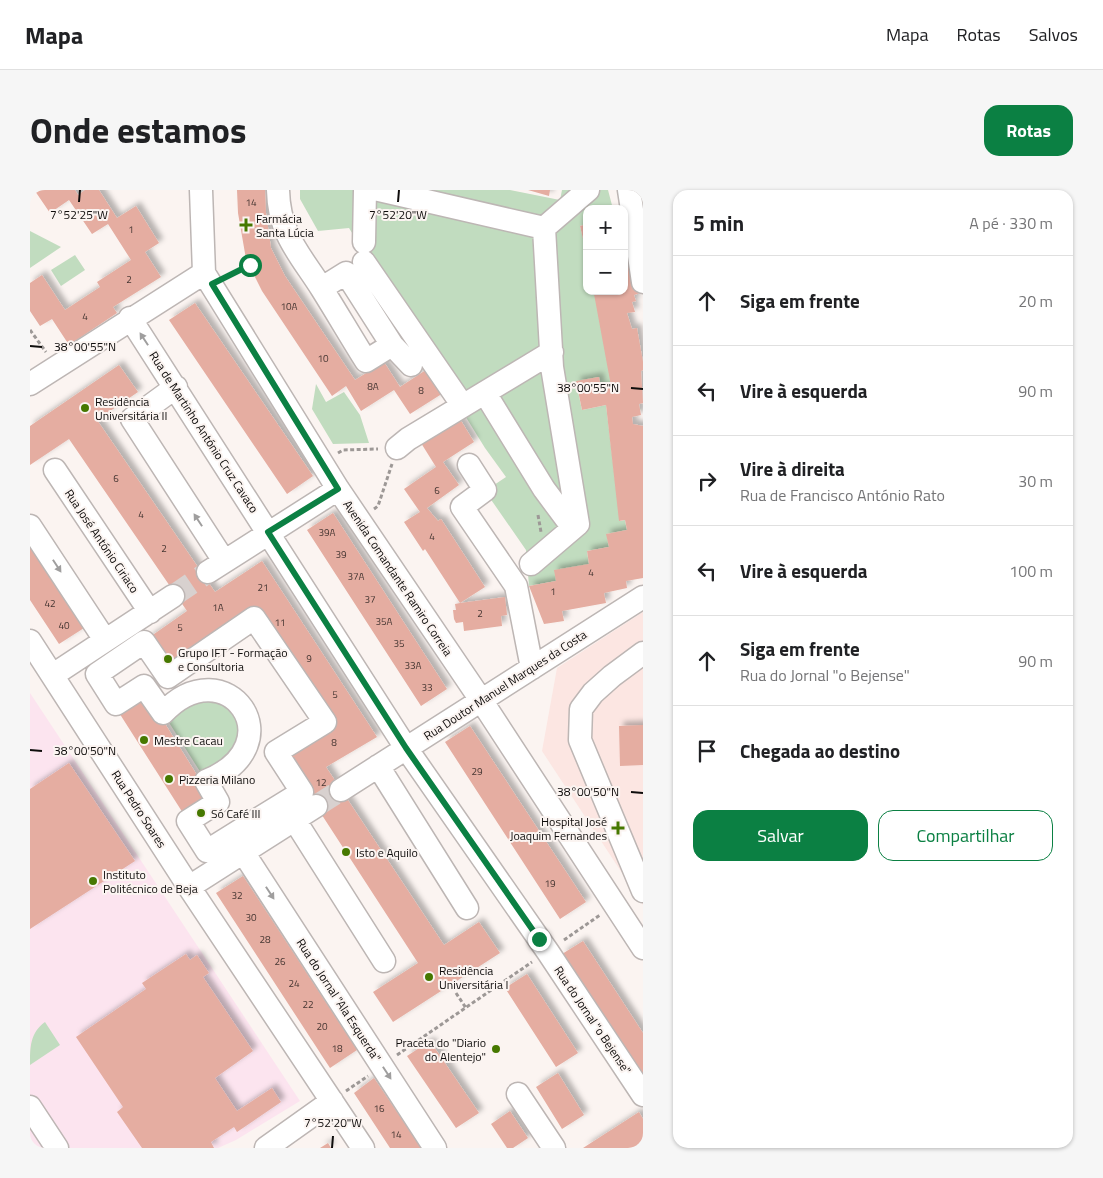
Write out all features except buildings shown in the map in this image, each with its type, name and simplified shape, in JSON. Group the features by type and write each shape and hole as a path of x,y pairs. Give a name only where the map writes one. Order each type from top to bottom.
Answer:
{"street":[{"name":"Avenida Comandante Ramiro Correia","path":"201,190 208,278 338,489 481,700 643,948"},
{"path":"278,190 278,206 291,246 322,288 366,361 392,345"},
{"path":"365,190 364,252 463,406"},
{"path":"379,190 544,228"},
{"path":"544,228 588,190"},
{"path":"629,190 641,256 643,282"},
{"path":"539,557 578,524 552,352 544,228"},
{"path":"322,288 346,273 392,345 411,365"},
{"path":"30,384 130,318 208,278"},
{"name":"Rua de Martinho António Cruz Cavaco","path":"130,318 406,748"},
{"path":"397,448 408,439 552,352"},
{"path":"176,388 132,419 216,566 338,489"},
{"path":"485,392 544,489 573,528"},
{"path":"469,465 485,490 462,507 516,586 532,668"},
{"name":"Rua José António Ciriaco","path":"55,470 150,612"},
{"path":"30,526 105,640"},
{"path":"53,675 173,596"},
{"name":"Rua Doutor Manuel Marques da Costa","path":"341,790 643,597"},
{"path":"254,618 325,722 276,752 302,792 207,851 188,820 218,802 206,781 225,773 234,766 244,752 249,738 248,723 243,707 234,698 217,690 187,693 174,701 163,713 144,686 116,704 97,674 144,642 168,677 254,618"},
{"name":"Rua Pedro Soares","path":"30,641 189,887 363,1148"},
{"path":"643,653 593,693 581,709 580,740 643,890"},
{"name":"Rua do Jornal \"o Bejense\"","path":"406,748 548,952 643,1095"},
{"path":"378,766 467,908"},
{"path":"189,887 316,806"},
{"path":"294,819 384,961"},
{"name":"Rua do Jornal \"Ala Esquerda\"","path":"243,852 435,1148"},
{"path":"518,1094 554,1148"},
{"path":"266,1148 332,1101"},
{"path":"30,1106 44,1139"}],"path":[{"path":"208,278 250,265"},
{"path":"30,330 56,366"},
{"path":"322,463 343,450 397,448 378,506 359,519"},
{"path":"536,505 542,543 539,557"},
{"path":"332,1101 615,905"},
{"path":"456,993 466,1008"}],"shaded area":[{"name":"Hospital José Joaquim Fernandes","path":"643,612 643,905 542,751 557,668"},
{"name":"Instituto Politécnico de Beja","path":"30,693 300,1101 236,1140 218,1148 30,1148"}],"green space":[{"path":"300,190 510,190 560,200 562,190 608,190 612,205 583,205 583,225 580,226 583,238 583,295 606,295 611,386 601,388 599,377 576,382 582,410 606,405 620,521 625,520 627,530 607,534 609,547 587,551 589,564 556,581 529,586 526,550 485,491 506,477 485,448 349,228 318,231 300,199"},
{"path":"30,231 61,247 30,268"},
{"path":"75,255 85,270 61,286 51,270"},
{"path":"316,384 326,402 344,392 360,415 369,443 333,444 312,409"},
{"path":"217,691 249,738 206,781 163,713"},
{"path":"45,1022 60,1045 30,1065 32,1041 36,1031"}],"tunnel":[{"path":"173,596 208,572"},
{"path":"316,806 341,790"}],"place":[{"name":"Farmácia Santa Lúcia","path":"246,225"},
{"name":"Residência Universitária II","path":"85,408"},
{"name":"Grupo IFT - Formação e Consultoria","path":"168,659"},
{"name":"Mestre Cacau","path":"144,740"},
{"name":"Pizzeria Milano","path":"169,779"},
{"name":"Só Café III","path":"201,813"},
{"name":"Hospital José Joaquim Fernandes","path":"618,828"},
{"name":"Isto e Aquilo","path":"346,852"},
{"name":"Instituto Politécnico de Beja","path":"93,881"},
{"name":"Residência Universitária I","path":"429,977"},
{"name":"Praceta do \"Diario do Alentejo\"","path":"496,1049"}],"route":[{"path":"250,265 212,284 338,489 268,532 406,748 539,939"}]}
